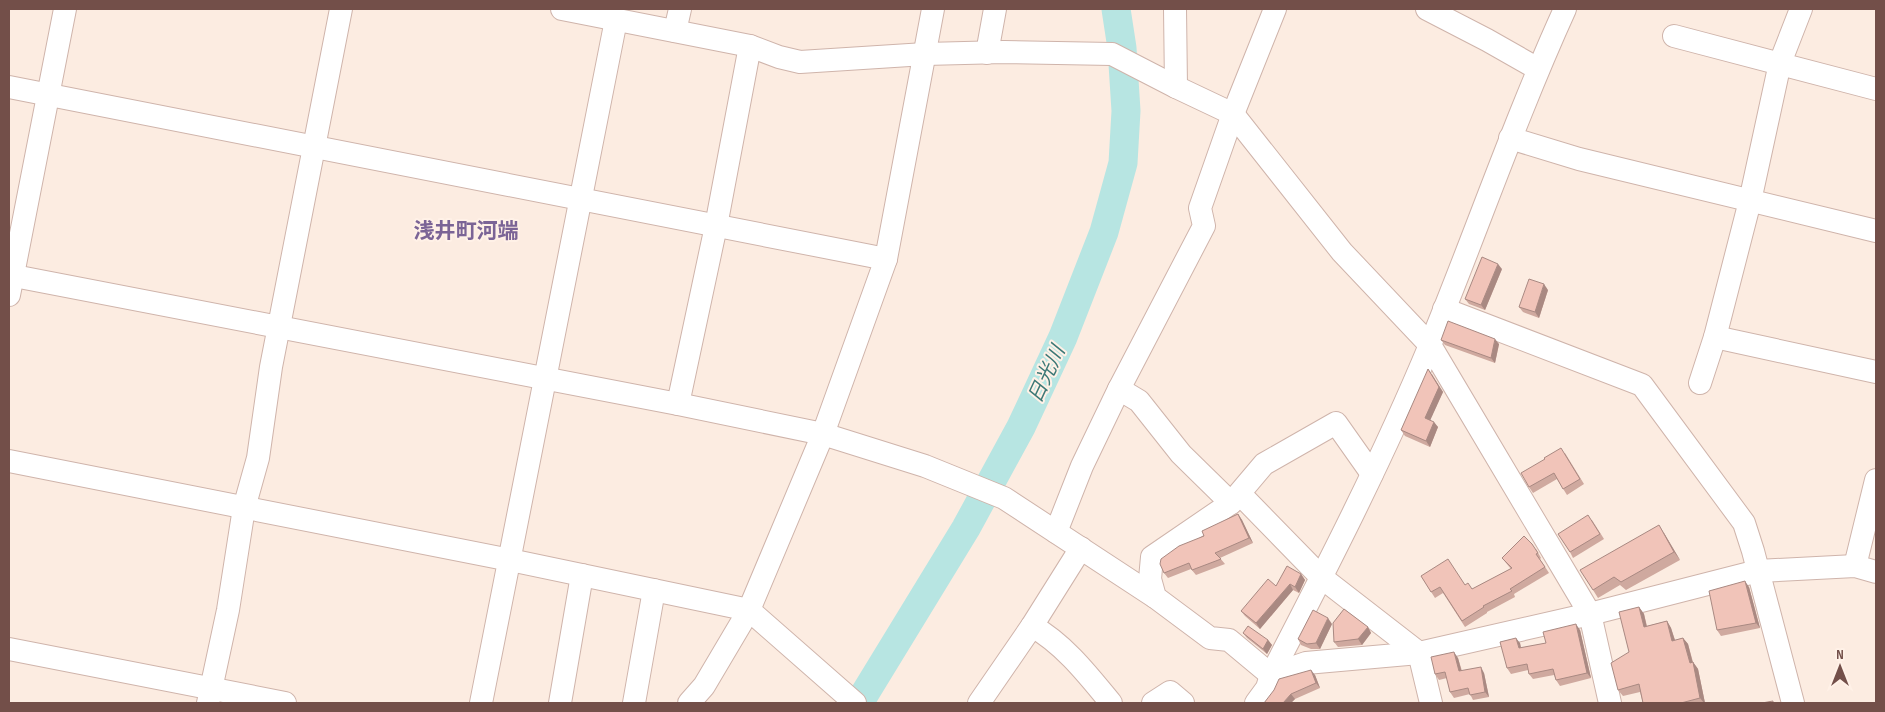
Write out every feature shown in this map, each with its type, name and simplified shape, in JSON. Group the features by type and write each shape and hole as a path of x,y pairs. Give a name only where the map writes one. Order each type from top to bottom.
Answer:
{"street":[{"path":"65,9 10,282 279,327 545,380 678,404 822,434 925,466 1004,498 1155,597 1210,638 1228,640 1271,675"},
{"path":"210,696 228,610 244,508 258,458 270,367 342,9"},
{"path":"562,9 750,46 779,57 800,62 925,54 1112,54 1233,114 1342,252 1430,345 1590,614 1610,703"},
{"path":"675,31 680,9"},
{"path":"689,703 704,686 749,610 822,434 886,259 933,9"},
{"path":"987,53 995,9"},
{"path":"1175,9 1176,87"},
{"path":"1056,532 1082,466 1119,389 1204,226 1200,208 1233,114 1275,9"},
{"path":"1427,9 1538,69"},
{"path":"1256,703 1267,688 1271,675 1372,474 1430,345 1510,138 1564,9"},
{"path":"1700,383 1715,337 1750,201 1780,63 1801,9"},
{"path":"481,703 616,20"},
{"path":"1674,36 1876,89"},
{"path":"678,404 716,226 750,46"},
{"path":"9,87 886,259"},
{"path":"1510,138 1579,159 1876,231"},
{"path":"1444,309 1642,385 1744,523 1793,703"},
{"path":"1715,337 1876,372"},
{"path":"1119,389 1139,401 1181,454 1235,498 1321,577 1419,653 1431,703"},
{"path":"1155,597 1150,579 1152,557 1235,498 1264,464 1336,423 1372,474"},
{"path":"9,461 510,560 749,610 855,703"},
{"path":"1855,566 1876,480"},
{"path":"979,703 1032,626 1081,548"},
{"path":"1271,675 1306,663 1419,653 1590,614 1758,570 1855,566 1876,572"},
{"path":"560,703 582,575"},
{"path":"634,703 654,590"},
{"path":"1032,626 1046,634 1079,665 1111,703"},
{"path":"9,649 210,696 285,703"},
{"path":"1153,703 1170,692 1184,703"}],"building":[{"path":"1482,257 1498,264 1481,305 1465,299"},
{"path":"1529,279 1544,284 1535,312 1519,307"},
{"path":"1448,321 1495,339 1491,358 1441,340"},
{"path":"1428,369 1439,387 1425,418 1434,422 1426,441 1401,430"},
{"path":"1561,448 1580,479 1563,489 1554,473 1529,487 1521,473"},
{"path":"1238,514 1249,538 1215,553 1221,559 1192,570 1189,563 1164,573 1160,564 1161,559 1179,546 1204,536 1202,531"},
{"path":"1588,515 1600,534 1570,552 1558,534"},
{"path":"1659,525 1674,552 1621,582 1614,577 1593,590 1580,570"},
{"path":"1524,536 1532,544 1545,567 1510,589 1512,591 1483,606 1462,621 1440,587 1431,592 1421,576 1448,559 1465,585 1468,583 1472,589 1512,568 1502,558"},
{"path":"1287,566 1301,574 1295,587 1290,584 1256,623 1241,611 1268,579 1276,586"},
{"path":"1745,581 1756,623 1717,630 1709,591"},
{"path":"1639,607 1644,627 1667,621 1672,641 1683,638 1690,663 1693,662 1700,698 1681,703 1643,703 1639,684 1618,690 1611,663 1629,652 1619,612"},
{"path":"1344,609 1368,627 1358,639 1334,642 1333,623"},
{"path":"1313,610 1328,618 1316,643 1307,644 1298,639"},
{"path":"1576,624 1587,673 1556,680 1553,669 1529,674 1527,664 1507,668 1500,642 1516,638 1519,648 1546,643 1543,632"},
{"path":"1248,626 1268,640 1263,649 1243,633"},
{"path":"1454,652 1459,671 1481,667 1485,692 1470,695 1468,688 1450,692 1445,672 1435,674 1431,657"},
{"path":"1311,670 1316,683 1291,694 1283,703 1264,703 1274,690 1279,679"}],"waterway":[{"name":"日光川","path":"859,703 966,528 1021,427 1063,337 1104,232 1123,163 1126,111 1122,48 1116,9"}],"district":[{"name":"浅井町河端","path":"466,231"}]}
